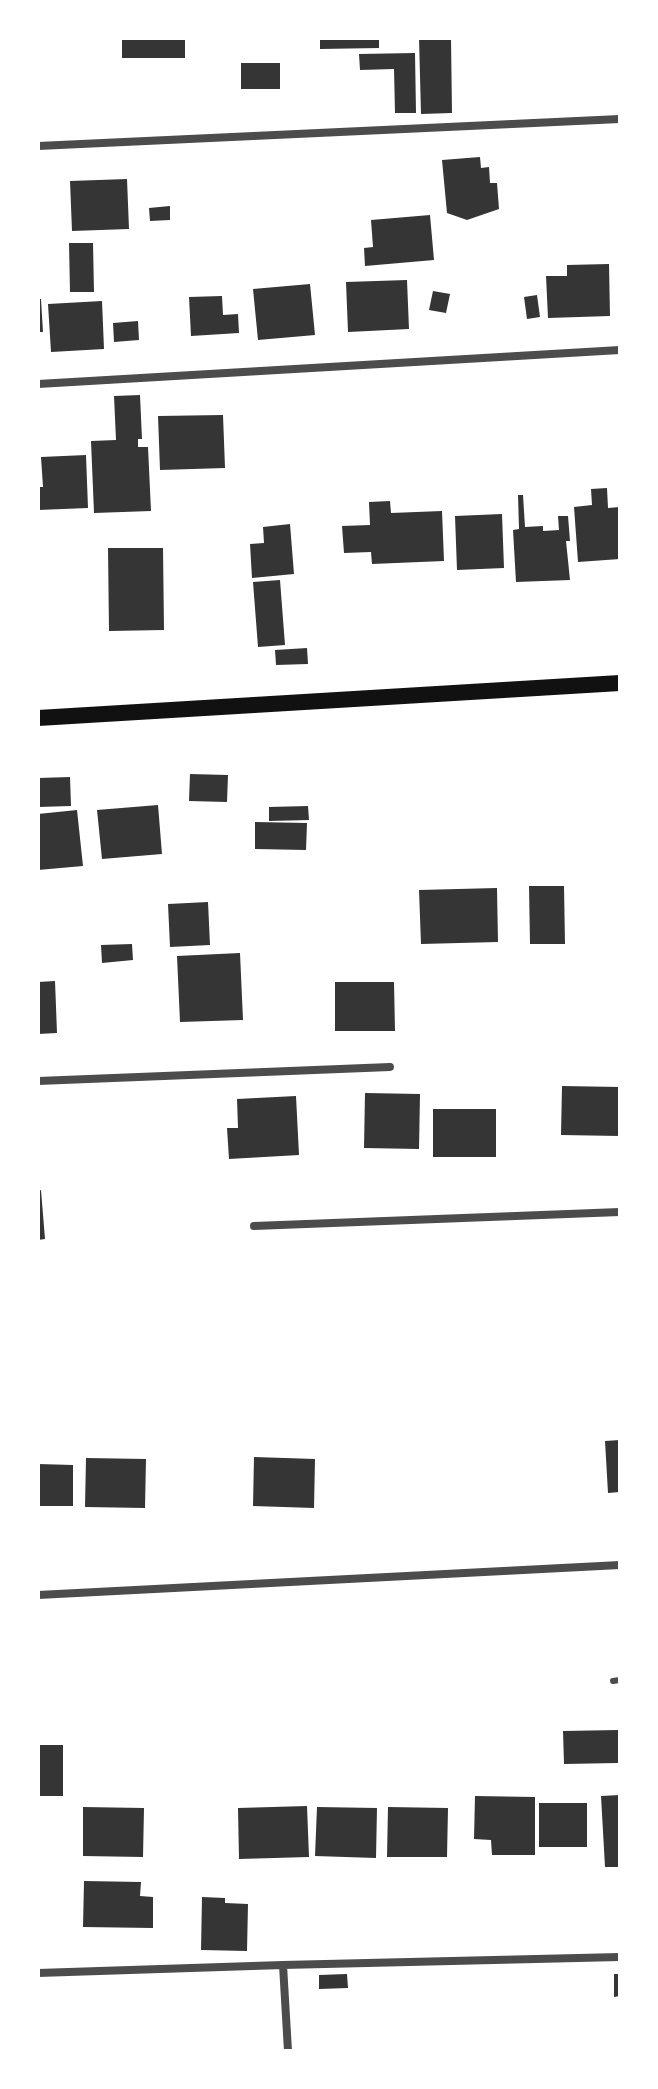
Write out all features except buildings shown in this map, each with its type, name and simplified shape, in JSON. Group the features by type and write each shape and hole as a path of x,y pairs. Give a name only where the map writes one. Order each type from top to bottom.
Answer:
{"main road":[{"path":"38,718 620,683"}],"street":[{"path":"38,146 620,119"},
{"path":"38,384 620,350"},
{"path":"38,1081 390,1067"},
{"path":"254,1226 620,1212"},
{"path":"38,1595 620,1565"},
{"path":"38,1973 620,1957"},
{"path":"283,1965 288,2051"}]}
